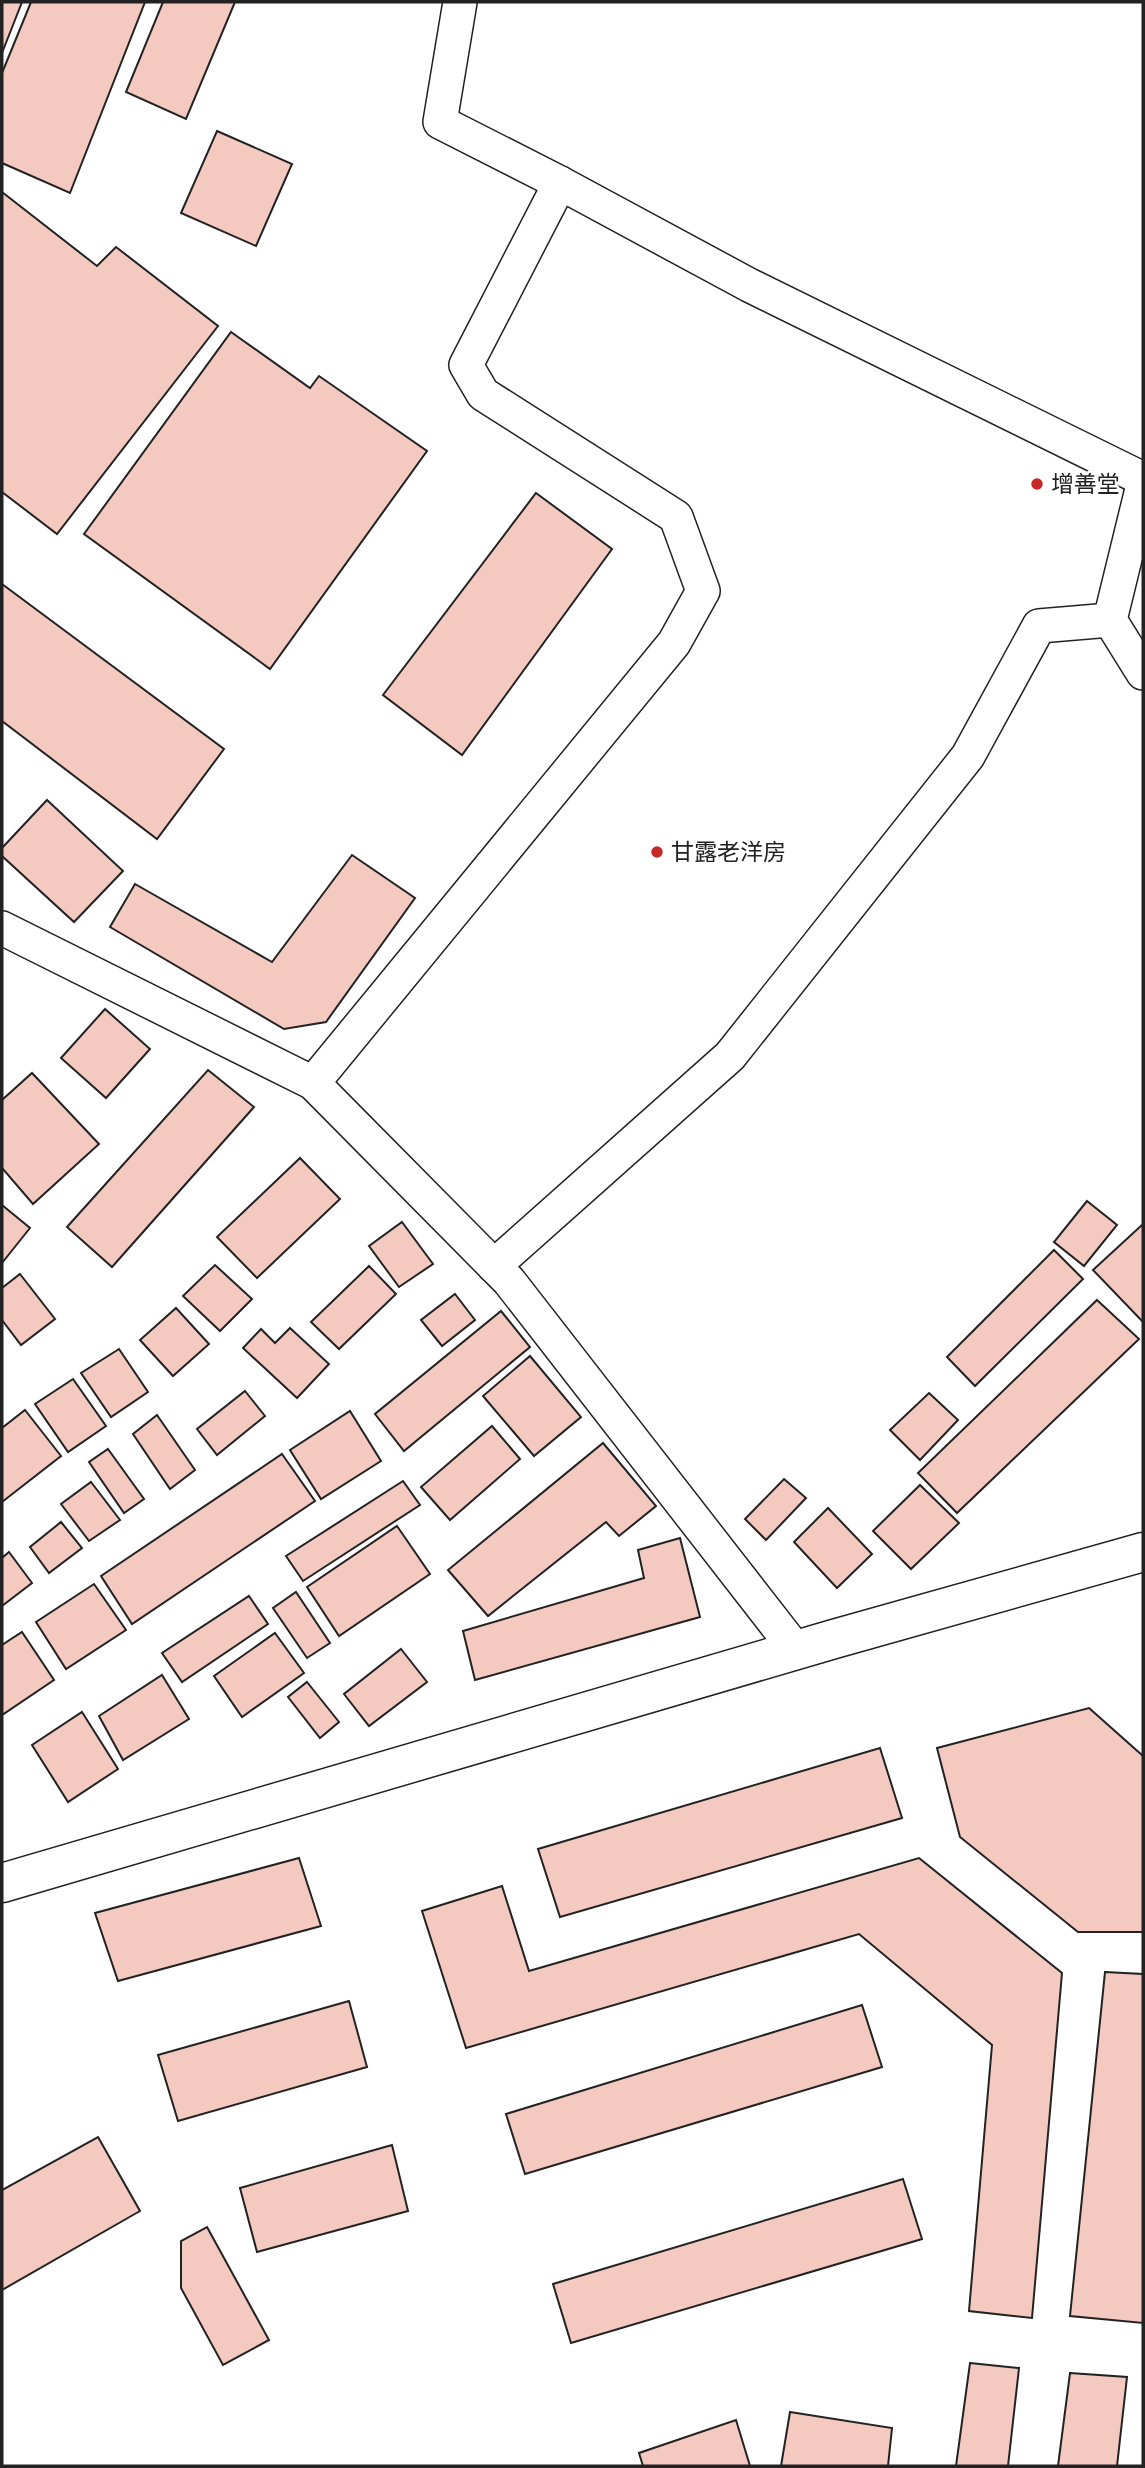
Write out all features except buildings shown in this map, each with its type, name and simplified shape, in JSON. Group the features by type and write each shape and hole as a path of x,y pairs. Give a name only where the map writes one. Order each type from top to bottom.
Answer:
{"street":[{"path":"460,2 440,122 749,285 1143,479"},
{"path":"313,1083 674,643 703,592 676,517 482,394 466,365 560,183"},
{"path":"1143,485 1110,620 1143,673"},
{"path":"494,1266 730,1056 968,756 1039,626 1110,620"},
{"path":"2,928 313,1083 494,1266 796,1650"},
{"path":"2,1883 796,1650 1143,1552"}],"place":[{"name":"增善堂","path":"1037,484"},
{"name":"甘露老洋房","path":"657,852"}]}
